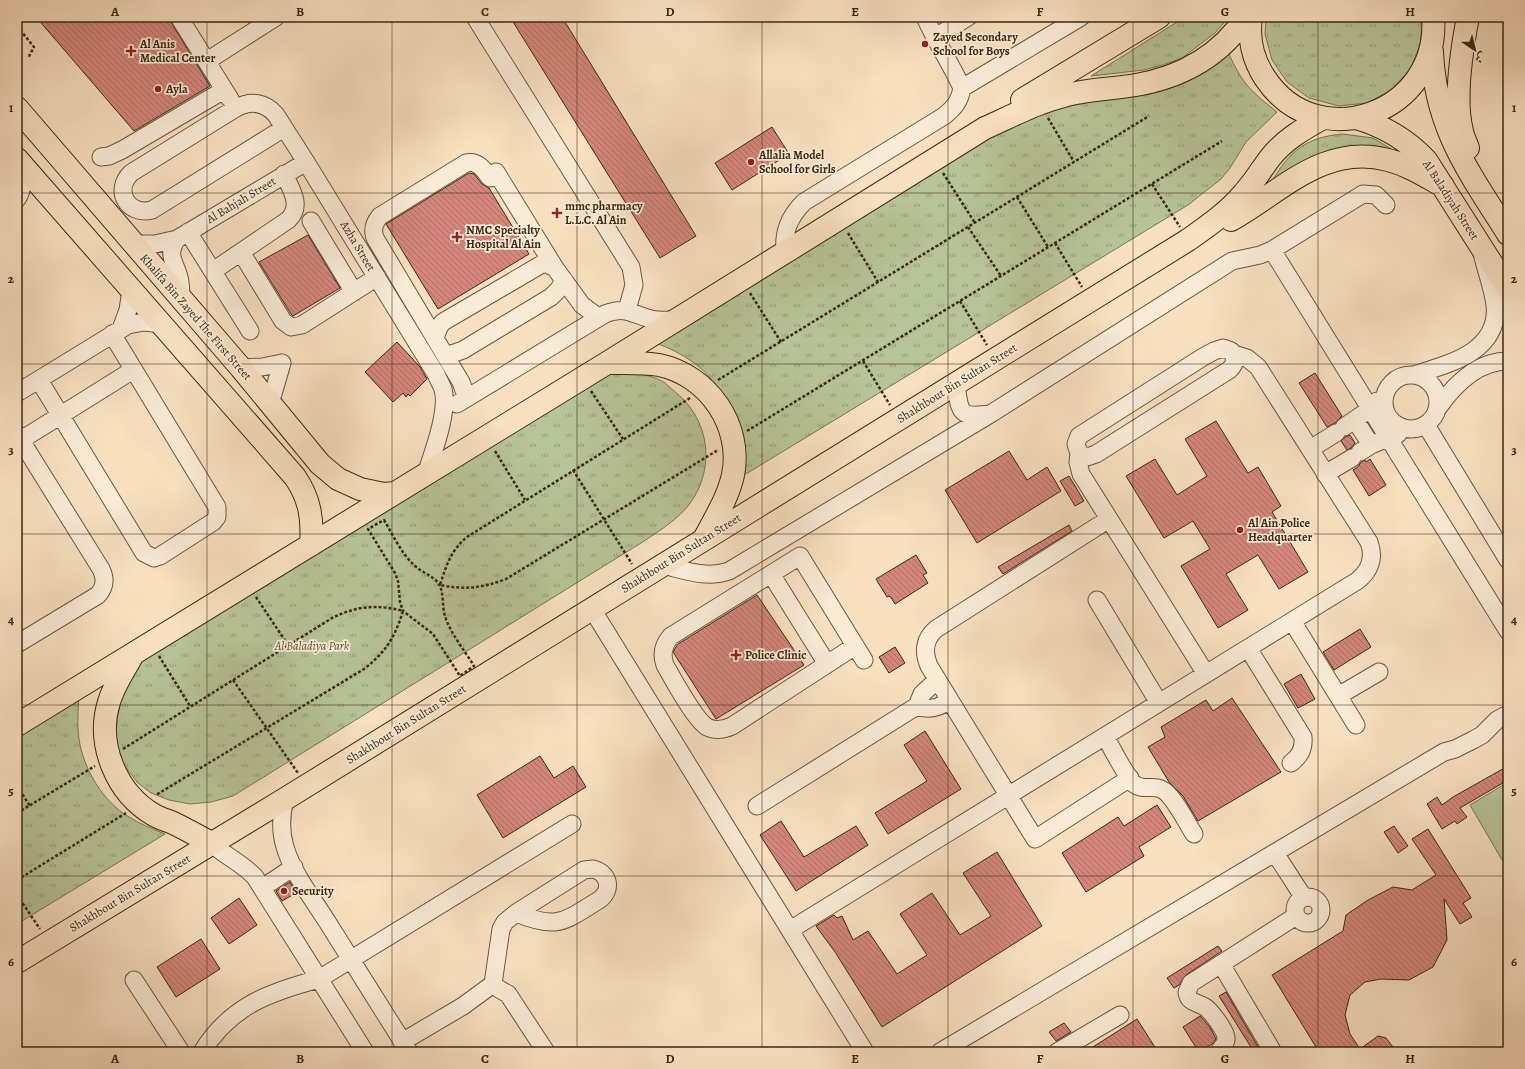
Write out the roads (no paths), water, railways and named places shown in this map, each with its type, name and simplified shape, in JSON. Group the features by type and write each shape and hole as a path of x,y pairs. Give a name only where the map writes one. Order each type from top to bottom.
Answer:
{"main road":[{"path":"17,725 742,280 985,128 1032,94 1159,17"},
{"path":"985,128 1039,104 1081,91 1154,82 1185,71 1222,45 1246,17"},
{"path":"1251,17 1251,42 1254,57 1261,72 1280,96 1293,106 1308,113 1323,118 1345,119 1372,114 1387,108 1404,94 1421,74 1428,59 1434,28 1433,17"},
{"path":"1468,17 1459,91 1459,113 1475,181"},
{"path":"1432,44 1435,85 1446,125 1463,162 1508,234"},
{"name":"Khalifa Bin Zayed The First Street","path":"17,108 61,158 132,244 241,368 320,464 329,472 349,485 384,494 395,493"},
{"name":"Shakhbout Bin Sultan Street","path":"17,962 285,799 1188,240 1216,220 1233,205 1254,182 1269,158 1279,147 1296,134 1323,118"},
{"name":"Al Baladiyah Street","path":"1356,118 1381,126 1403,139 1426,160 1508,289"},
{"path":"17,128 34,146 42,151 61,158"},
{"path":"1188,240 1236,217 1304,172 1320,164 1336,159 1353,156 1387,159 1403,165 1443,186"},
{"path":"17,159 295,477 306,494 311,513 311,545"},
{"path":"181,346 192,347 206,354 252,405 262,406 269,402"},
{"path":"607,363 643,363 659,365 676,370 691,378 704,389 723,412 733,440 735,457 733,474 729,491 703,540"},
{"path":"142,648 113,691 108,704 105,731 109,758 121,783 140,805 154,815 211,843"}],"street":[{"path":"179,17 236,108"},
{"path":"207,61 276,17"},
{"path":"475,17 631,267 634,285 627,310"},
{"path":"785,252 785,236 789,221 804,202 944,116 961,98 962,88 934,38 925,17"},
{"path":"934,38 968,17"},
{"path":"962,88 1081,17"},
{"path":"102,157 109,156 122,150 224,90"},
{"name":"Azha Street","path":"284,128 152,210 136,210 127,203 123,193 123,187 127,177 131,173 246,103 252,102 263,104 272,110 284,128 306,162 436,374 443,389 443,414 426,474"},
{"name":"Al Bahjah Street","path":"132,244 155,244 183,236 306,162"},
{"path":"17,163 23,179 22,189 17,198"},
{"path":"465,399 461,382 375,238 374,224 380,216 466,163 477,163 493,175 559,274 582,305 598,318"},
{"path":"213,271 288,220 293,214 296,206 295,198 284,174"},
{"path":"662,565 704,575 721,574 736,567 992,413 1226,265 1240,259 1260,255 1272,250 1359,195 1368,193 1376,195 1386,204"},
{"path":"311,221 354,292"},
{"path":"181,300 180,283 171,254 172,249 183,236 213,271 250,331"},
{"path":"1414,375 1462,358 1479,346 1489,333 1494,322 1495,306 1480,245"},
{"path":"1272,250 1508,631"},
{"path":"241,252 283,321 288,326 299,327 376,277"},
{"path":"435,338 439,326 443,322 538,267 547,264 559,274"},
{"path":"446,356 463,350 551,296 559,289 559,274"},
{"path":"116,332 128,310 131,290"},
{"path":"443,414 465,399 612,311 627,310 651,319 677,320"},
{"path":"17,393 128,325 140,322 153,322 161,324"},
{"path":"39,380 144,552 154,558 160,556 213,522 217,517 218,510 216,504 133,370 116,332"},
{"path":"790,930 1008,795 1159,703 1357,581 1367,572 1372,559 1369,542 1258,367 1247,358 1234,354 1227,348 1214,351 1098,423 1079,436 1076,444 1079,453 1078,462 1081,474 1206,674"},
{"path":"1079,453 1083,456 1092,456 1229,370 1234,363 1234,354"},
{"path":"1325,474 1388,437 1419,427 1431,421 1438,408 1452,389 1470,375 1488,365 1508,361"},
{"path":"241,368 262,367 282,363 273,394 269,402"},
{"path":"17,644 98,595 105,583 103,573 19,437 61,416 133,370"},
{"path":"1310,449 1370,408 1387,388 1399,378 1406,375 1421,376 1428,380 1433,386 1439,400 1438,408"},
{"path":"947,440 955,424 959,407 956,384"},
{"path":"1387,388 1384,396 1384,404 1388,416 1396,425 1404,428 1419,427"},
{"path":"959,407 966,414 970,415 992,413"},
{"path":"1098,423 1112,444"},
{"path":"1345,426 1361,452"},
{"path":"1419,427 1508,560"},
{"path":"1109,519 930,634 927,640 925,653 929,666 937,680 1036,838 1130,778"},
{"path":"787,536 800,556 860,653 827,664 732,726 720,730 713,729 702,723 698,718 665,665 662,655 664,644 671,636 800,556"},
{"path":"771,574 827,664"},
{"path":"1097,600 1159,703"},
{"path":"592,608 865,1052"},
{"path":"1292,621 1356,725"},
{"path":"1248,648 1303,737 1303,749 1291,763"},
{"path":"1338,696 1379,672"},
{"path":"757,806 917,706 922,694 937,680"},
{"path":"917,706 922,708 934,708 945,704 950,700"},
{"path":"940,1052 1444,752 1474,740 1482,735 1502,717"},
{"path":"1105,736 1133,782 1141,788 1156,788 1165,791 1172,799 1194,834"},
{"path":"285,799 281,818 282,828 285,848 294,867 405,1047 493,984"},
{"path":"202,1052 210,1039 219,1029 237,1013 261,998 285,988 319,979 572,824"},
{"path":"211,843 248,869 262,888 365,1052"},
{"path":"1275,853 1304,898"},
{"path":"262,888 294,867"},
{"path":"493,984 501,929 505,922 516,913 584,870 598,870 605,876 607,881 608,886 604,897 564,921 549,923 516,913"},
{"path":"1309,897 1317,900 1320,904 1321,913 1316,921 1312,923 1303,922 1296,916 1297,903 1304,898 1309,897"},
{"path":"1219,1052 1226,1041 1225,1035 1209,1010 1188,999 1186,992 1187,989 1191,983 1296,916"},
{"path":"1221,964 1273,1052"},
{"path":"134,980 181,1052"},
{"path":"493,984 508,994 546,1052"},
{"path":"1057,1052 1120,1015"}],"place":[{"name":"Zayed Secondary School for Boys","path":"925,44"},
{"name":"Al Anis Medical Center","path":"131,51"},
{"name":"Ayla","path":"158,89"},
{"name":"Allalia Model School for Girls","path":"751,162"},
{"name":"mmc pharmacy L.L.C. Al Ain","path":"557,213"},
{"name":"NMC Specialty Hospital Al Ain","path":"457,237"},
{"name":"Al Ain Police Headquarter","path":"1240,530"},
{"name":"Police Clinic","path":"736,655"},
{"name":"Security","path":"284,891"}],"park label":[{"name":"Al Baladiya Park","path":"312,646"}]}
